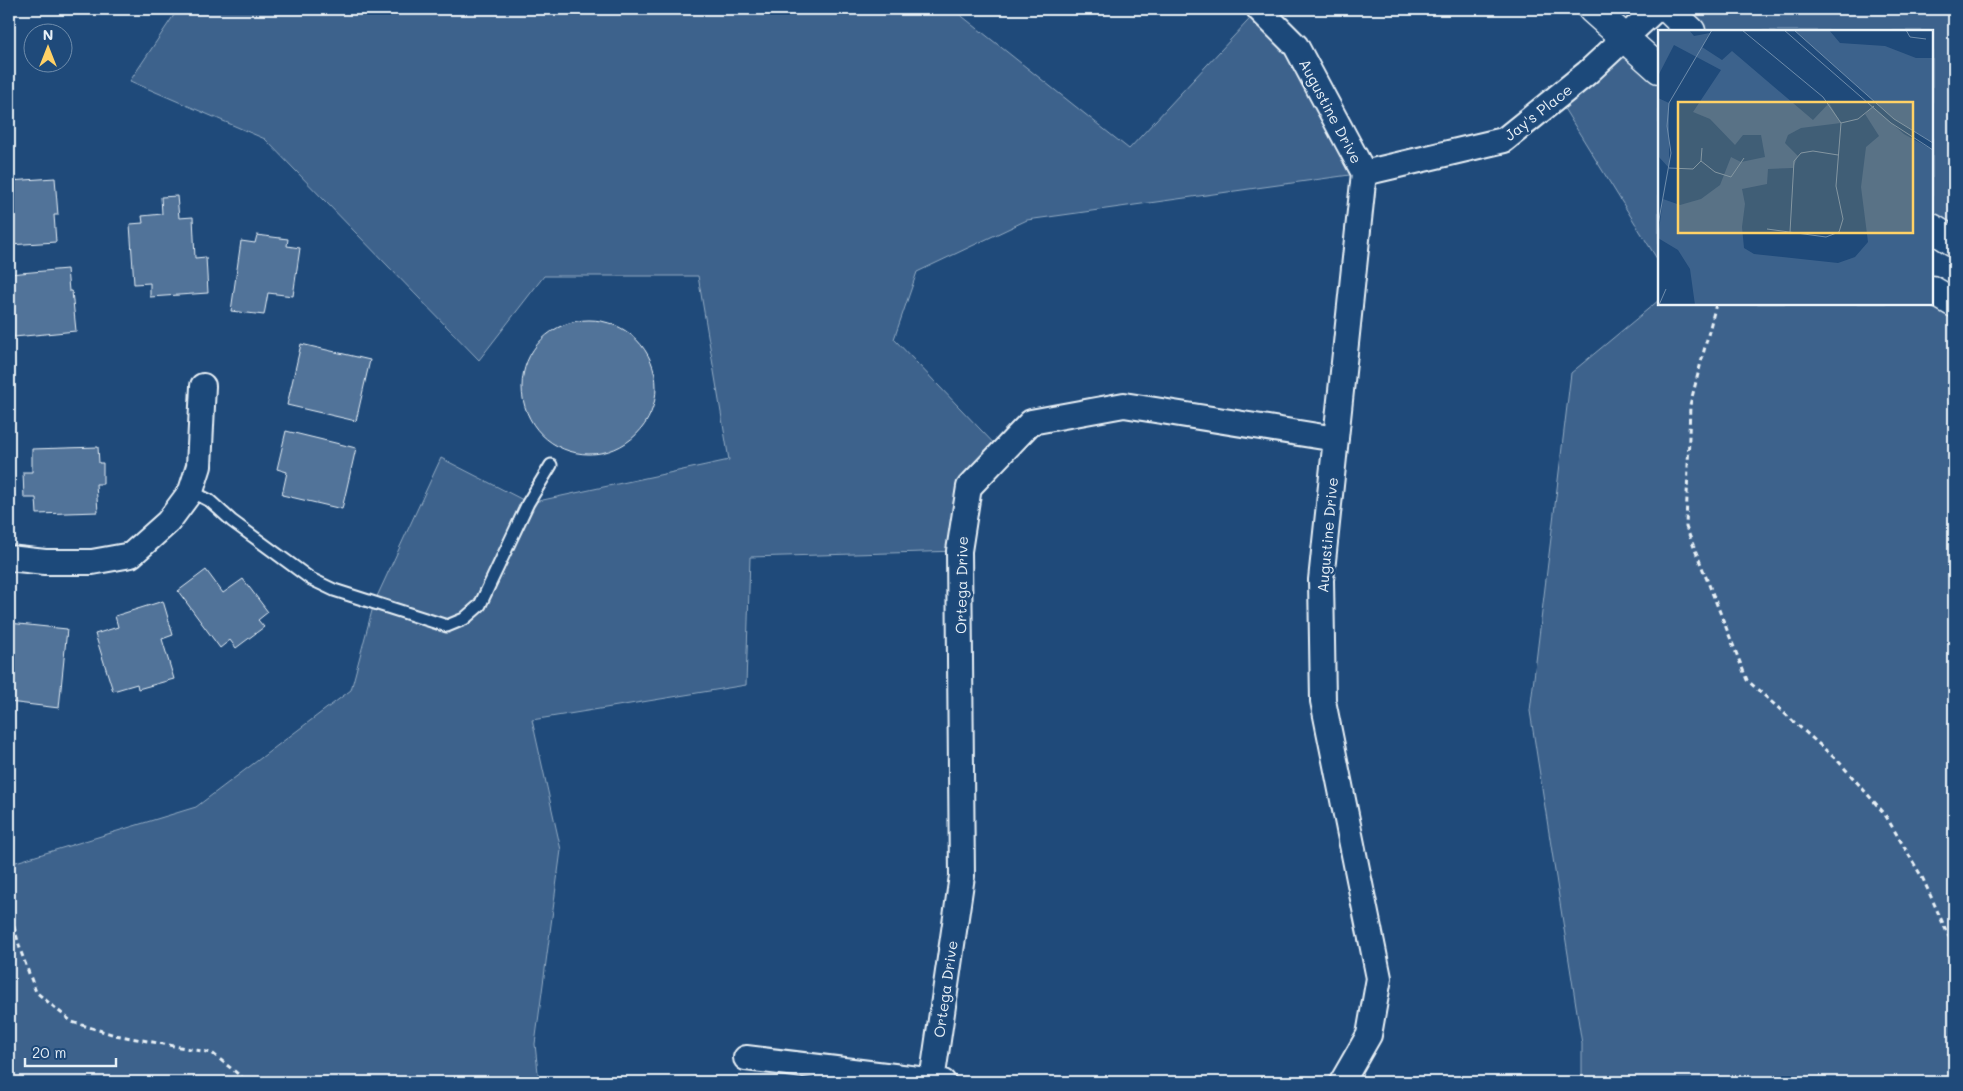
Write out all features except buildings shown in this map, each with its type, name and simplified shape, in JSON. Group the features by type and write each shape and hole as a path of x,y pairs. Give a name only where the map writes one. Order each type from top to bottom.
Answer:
{"street":[{"name":"Augustine Drive","path":"1260,9 1296,46 1364,174 1320,580 1322,701 1378,978 1369,1035 1342,1082"},
{"path":"1592,9 1658,69"},
{"name":"Jay's Place","path":"1364,174 1504,140 1587,73 1656,9"},
{"path":"1668,9 1690,30"},
{"path":"1933,229 1954,242"},
{"path":"1933,291 1954,302"},
{"path":"9,558 45,562 92,562 131,555 168,522 191,491 199,466 203,386"},
{"name":"Ortega Drive","path":"938,1081 962,876 959,552 969,487 1031,422 1124,406 1336,438"},
{"path":"746,1058 938,1081"}],"lane":[{"path":"191,491 210,501 232,521 311,579 334,590 447,626 464,619 480,605 528,503 551,466"}],"path":[{"path":"1716,305 1690,405 1686,526 1747,680 1839,762 1884,813 1923,879 1954,948"},
{"path":"9,909 21,952 36,992 72,1022 115,1035 212,1052 248,1082"}],"shaded area":[{"path":"178,9 953,9 1129,149 1259,9 1364,173 1027,220 917,272 894,339 1002,452 969,487 959,551 750,557 746,685 532,720 561,850 535,1044 539,1082 9,1082 9,859 16,862 196,807 351,690 374,603 441,458 529,503 729,460 698,276 544,276 479,360 265,139 130,81"},
{"path":"1669,9 1954,9 1954,242 1933,229 1933,30 1690,30"},
{"path":"1629,41 1658,68 1658,260 1557,97"},
{"path":"1658,301 1658,305 1933,305 1933,303 1954,303 1954,1082 1582,1082 1582,1044 1530,711 1571,373"}]}
